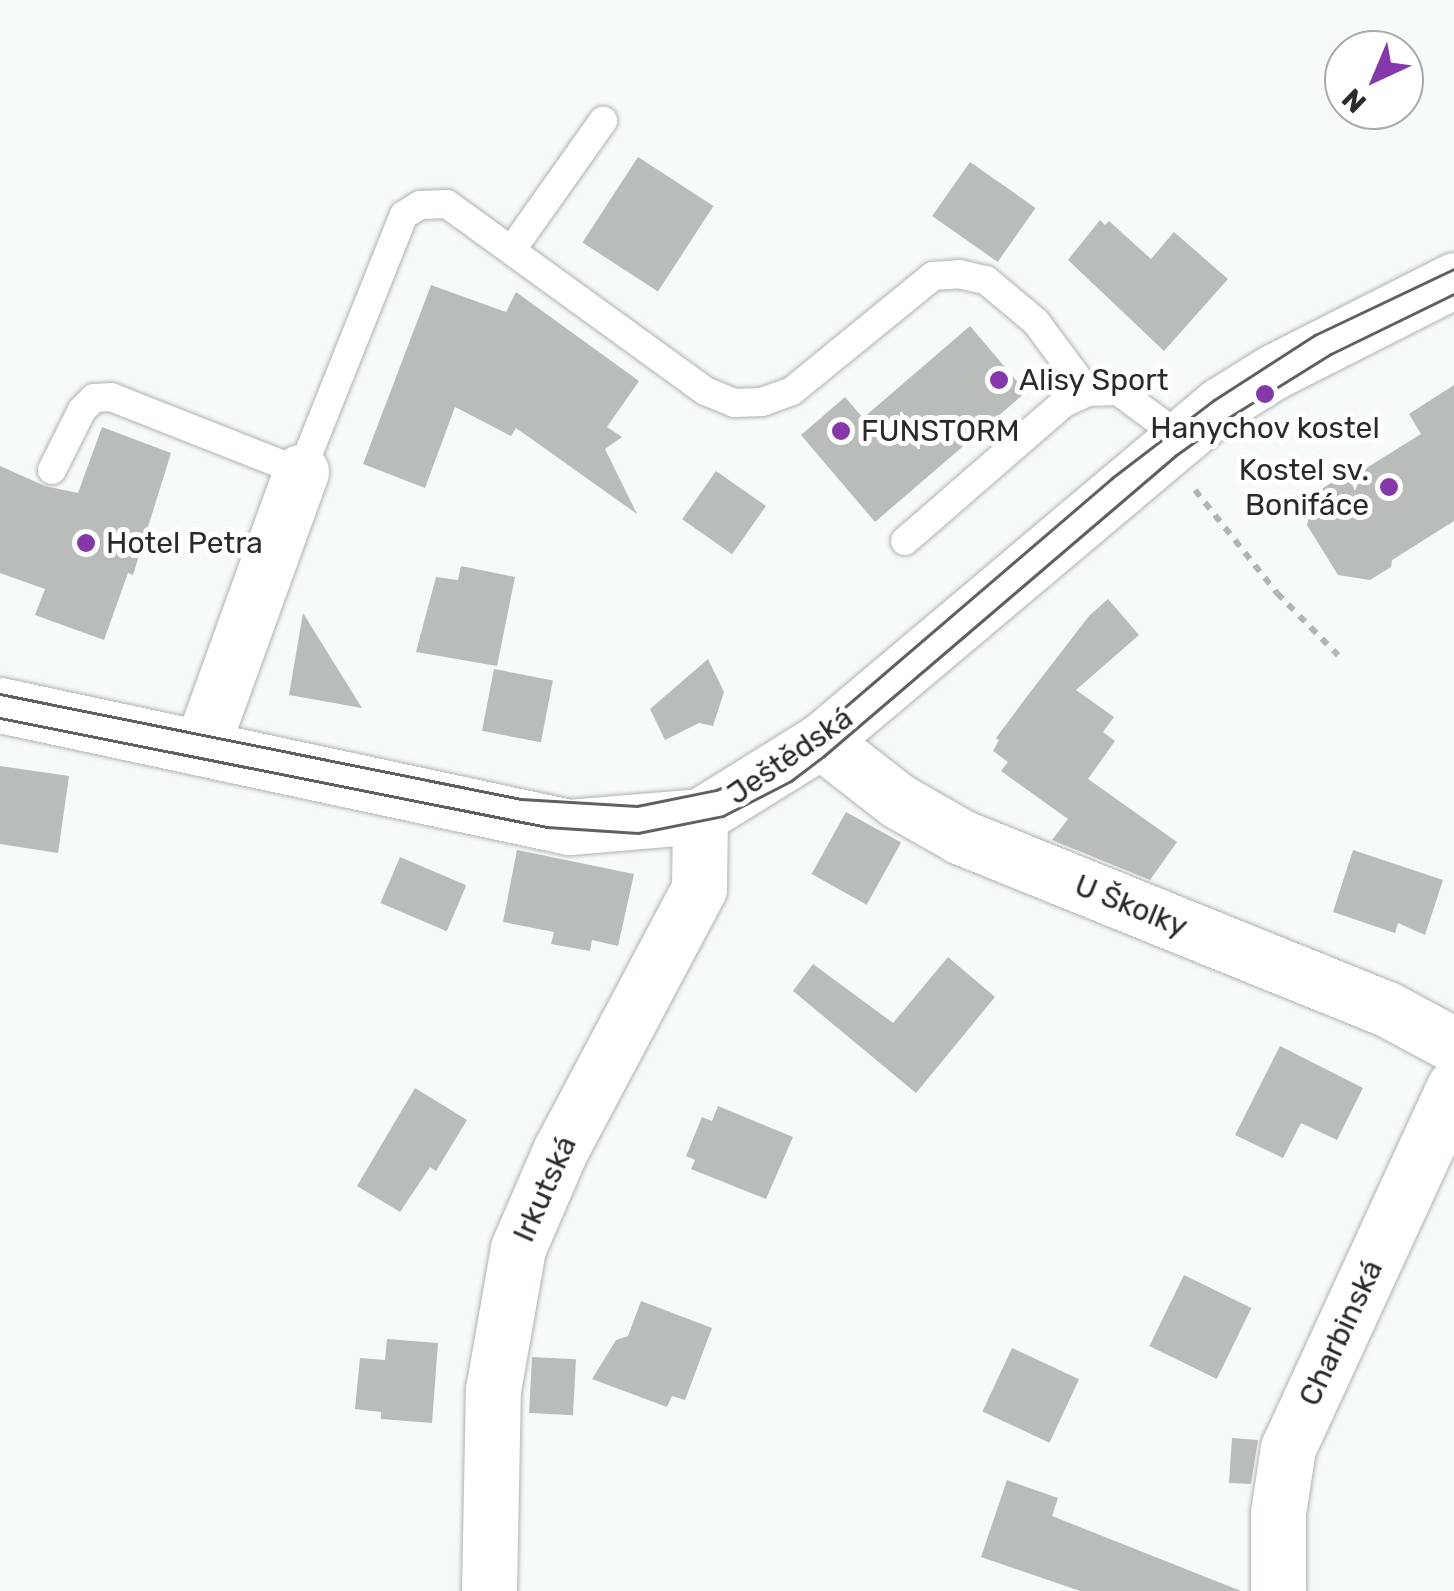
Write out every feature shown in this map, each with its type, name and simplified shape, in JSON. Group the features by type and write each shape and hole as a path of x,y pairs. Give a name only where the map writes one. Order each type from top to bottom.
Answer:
{"street":[{"name":"Ještědská","path":"0,705 569,827 700,816 822,741 1170,444 1273,372 1454,280"},
{"path":"202,748 302,472"},
{"name":"U Školky","path":"822,741 898,800 961,837 1386,1009 1454,1046"},
{"name":"Irkutská","path":"488,1591 493,1390 518,1248 560,1151 698,889 700,816"},
{"name":"Charbinská","path":"1278,1591 1278,1513 1288,1448 1454,1087"}],"lane":[{"path":"513,248 603,121"},
{"path":"52,470 82,410 94,398 112,396 302,472 404,215 420,206 447,204 513,248 705,391 734,404 762,402 792,391 933,276 959,274 986,280 1036,322 1088,392"},
{"path":"904,541 1064,403 1088,392 1118,391 1170,444"}],"path":[{"path":"1170,444 1276,593 1338,656"}],"building":[{"path":"638,157 713,206 658,292 582,243"},
{"path":"970,162 1036,208 998,262 932,216"},
{"path":"1100,220 1105,225 1109,221 1151,259 1174,232 1228,279 1164,351 1068,260"},
{"path":"431,285 506,312 516,292 639,381 607,427 622,437 605,449 637,514 516,428 511,436 455,407 425,488 363,464"},
{"path":"970,326 1026,392 875,522 801,435 845,397 863,418"},
{"name":"Kostel sv. Bonifáce","path":"1454,385 1454,521 1392,560 1391,567 1370,580 1338,575 1307,525 1315,493 1336,480 1344,482 1421,434 1409,414"},
{"path":"102,427 171,453 133,575 128,573 104,640 35,615 45,589 0,573 0,466 45,486 78,493"},
{"path":"716,471 766,506 732,554 682,519"},
{"path":"461,566 515,577 497,666 416,652 436,577 458,580"},
{"path":"1108,599 1139,635 1076,690 1114,717 1103,732 1115,741 1088,779 1177,842 1150,880 1052,840 1068,819 1001,771 1008,762 993,751 999,740 996,738 1025,699 1089,616"},
{"path":"303,613 362,708 289,695"},
{"path":"708,659 724,692 713,726 699,723 665,740 650,709"},
{"path":"494,669 553,680 541,742 482,731"},
{"path":"0,766 69,776 58,853 0,844"},
{"path":"846,812 901,843 867,905 812,874"},
{"path":"517,850 634,874 618,946 592,940 590,951 551,944 554,932 503,922"},
{"path":"1353,850 1443,880 1425,935 1398,923 1395,933 1333,912"},
{"path":"400,857 466,885 447,931 380,903"},
{"path":"948,957 995,997 916,1093 793,991 813,964 893,1023"},
{"path":"1280,1046 1363,1088 1337,1140 1301,1123 1283,1158 1235,1135"},
{"path":"415,1088 467,1120 436,1171 430,1167 400,1212 357,1186"},
{"path":"718,1106 793,1137 766,1199 691,1169 695,1160 686,1156 702,1117 712,1121"},
{"path":"1184,1275 1251,1308 1217,1379 1149,1346"},
{"path":"641,1301 712,1328 685,1400 672,1396 667,1407 592,1379 616,1340 628,1336"},
{"path":"387,1339 438,1343 432,1423 381,1419 381,1412 355,1409 360,1358 385,1360"},
{"path":"1012,1348 1079,1379 1049,1443 982,1411"},
{"path":"532,1357 576,1359 573,1415 529,1413"},
{"path":"1232,1438 1258,1440 1251,1484 1229,1483"},
{"path":"1007,1480 1058,1498 1052,1516 1241,1591 1080,1591 981,1557"}],"tram line":[{"path":"0,694 521,799 637,806 716,790 745,779 810,737 1112,478 1214,400 1315,335 1454,269"},
{"path":"0,718 547,827 638,833 723,816 791,781 824,756 1175,456 1228,418 1331,354 1454,294"}],"place":[{"name":"Alisy Sport","path":"999,380"},
{"name":"Hanychov kostel","path":"1265,394"},
{"name":"FUNSTORM","path":"841,431"},
{"name":"Kostel sv. Bonifáce","path":"1389,487"},
{"name":"Hotel Petra","path":"86,543"}]}
